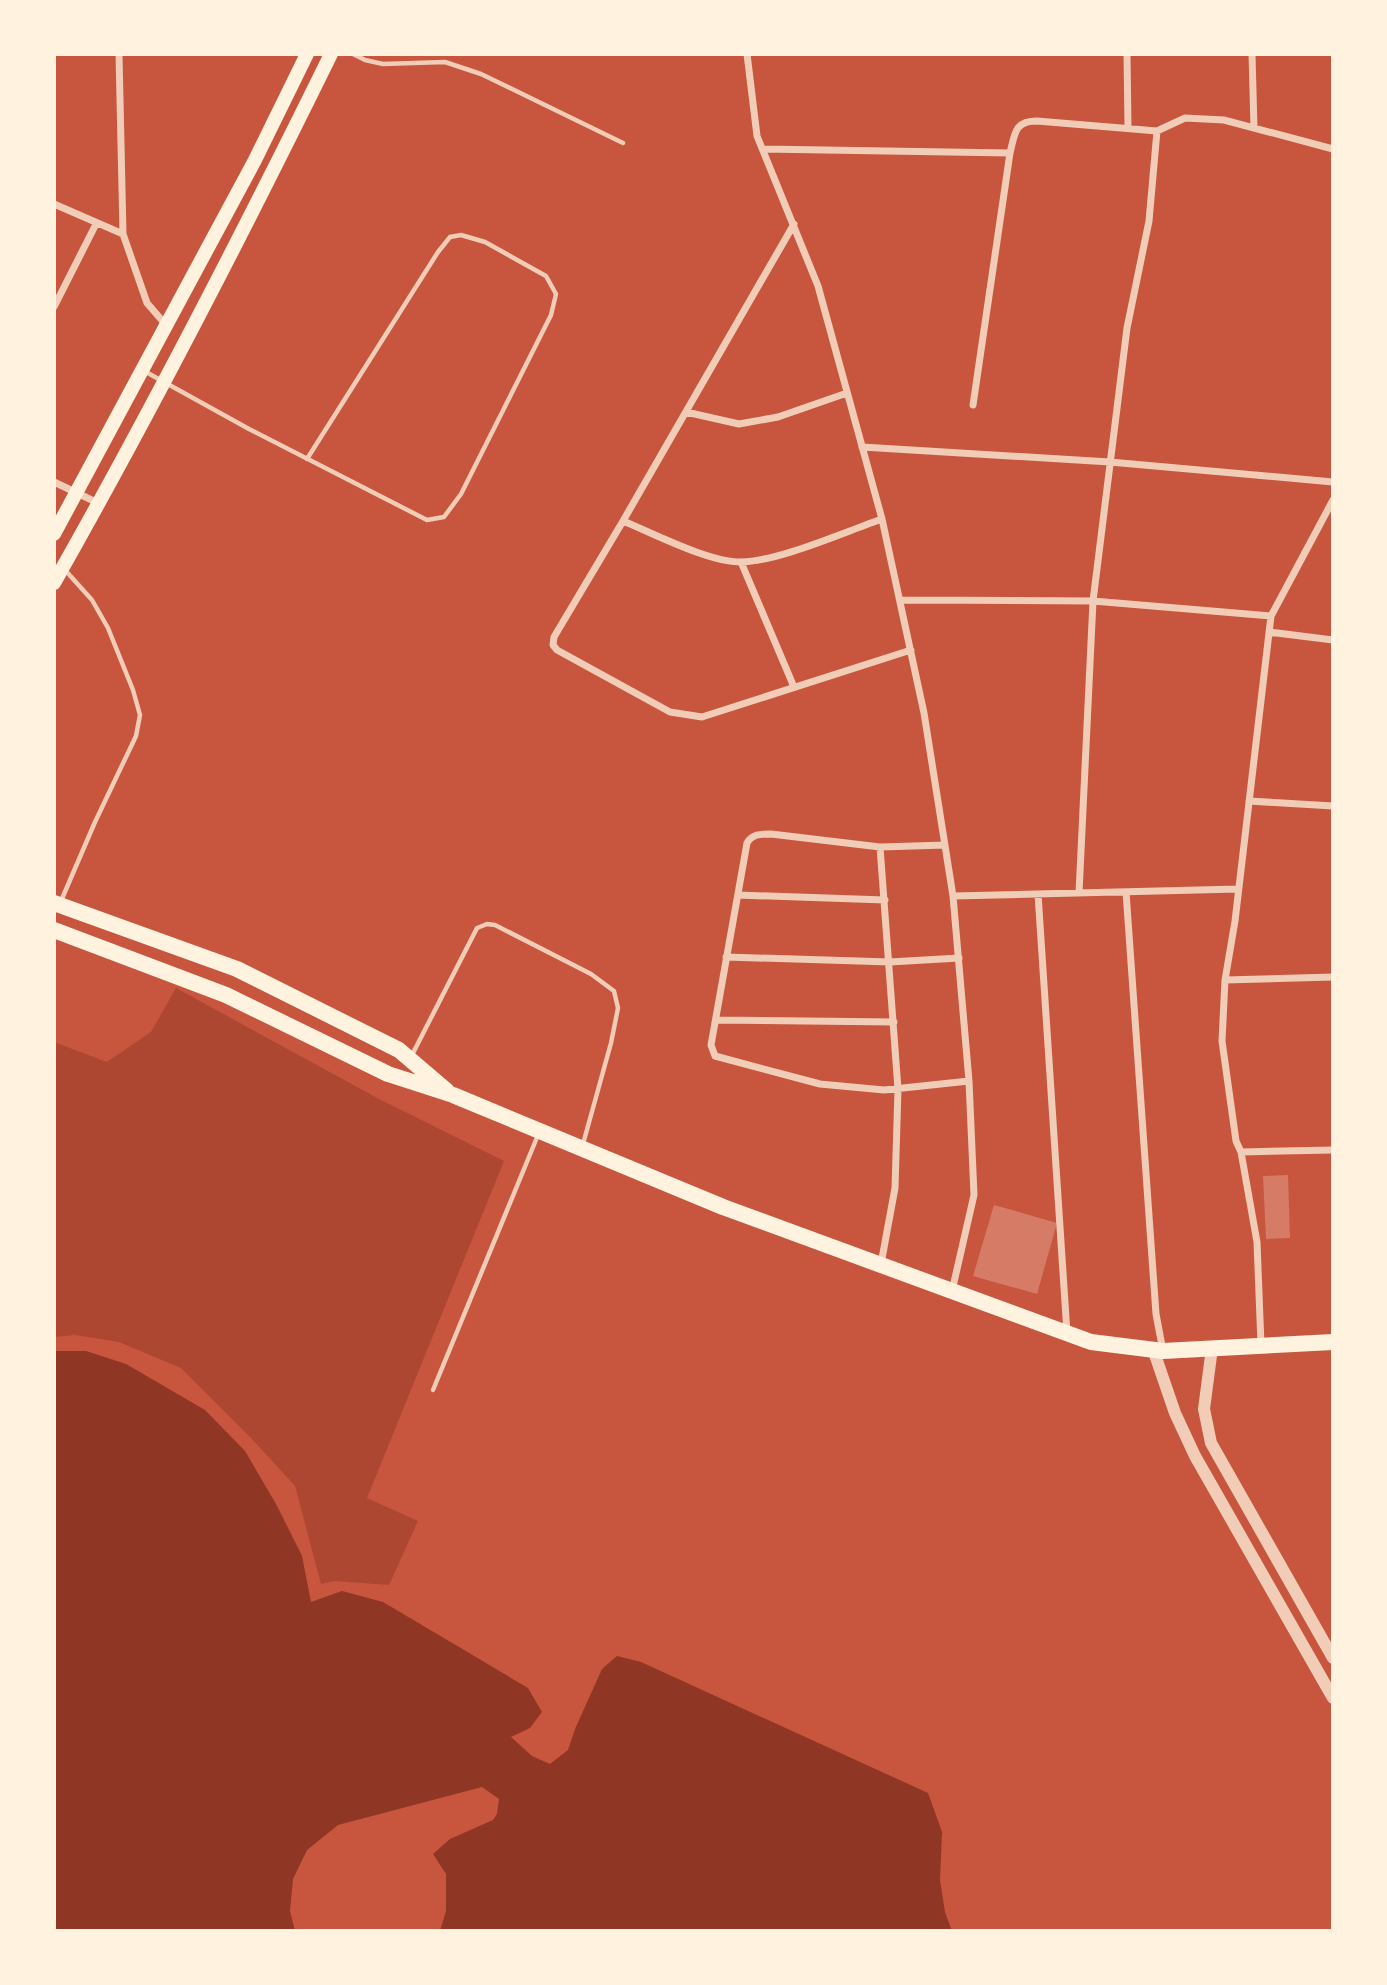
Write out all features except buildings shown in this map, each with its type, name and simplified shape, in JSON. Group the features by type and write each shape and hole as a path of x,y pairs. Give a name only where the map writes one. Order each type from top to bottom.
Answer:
{"main road":[{"path":"54,534 255,160 307,54"},
{"path":"54,583 163,383 331,54"},
{"path":"56,907 237,969 399,1050 453,1095"},
{"path":"54,930 226,995 388,1074 453,1095 723,1207 1091,1342 1158,1350 1333,1342"},
{"path":"171,974 180,949"}],"street":[{"path":"119,54 123,234 147,303 166,325"},
{"path":"747,54 757,136 818,286 882,519 924,713 953,896 969,1081 974,1195 952,1291"},
{"path":"1127,54 1128,127"},
{"path":"1252,54 1254,128"},
{"path":"973,405 1010,153 1018,127 1026,121 1157,131 1185,118 1224,120 1333,149"},
{"path":"1079,893 1093,601 1127,328 1149,220 1157,131"},
{"path":"763,149 1010,153"},
{"path":"54,204 123,234"},
{"path":"794,223 554,637 553,645 556,650 670,712 702,717 911,650"},
{"path":"54,307 96,224"},
{"path":"686,412 739,424 778,417 847,393"},
{"path":"862,447 1110,462 1333,482"},
{"path":"54,482 99,503"},
{"path":"1261,1346 1257,1242 1241,1152 1236,1141 1222,1041 1225,981 1271,616 1333,500"},
{"path":"623,521 708,555 741,562 782,554 882,519"},
{"path":"741,562 794,687"},
{"path":"900,600 1093,601 1271,616"},
{"path":"1269,632 1333,640"},
{"path":"1249,801 1333,806"},
{"path":"945,845 880,847 758,834 750,837 711,1045 715,1056 820,1084 884,1090 969,1081"},
{"path":"880,847 898,1089 895,1188 881,1265"},
{"path":"953,896 1238,889"},
{"path":"1126,892 1158,1350 1175,1413 1195,1456 1333,1698"},
{"path":"1038,894 1067,1333"},
{"path":"738,895 885,900"},
{"path":"726,957 890,962 959,958"},
{"path":"1225,981 1333,977"},
{"path":"716,1020 894,1022"},
{"path":"1241,1152 1333,1150"},
{"path":"1212,1348 1204,1409 1211,1443 1333,1658"}],"lane":[{"path":"353,54 383,64 445,62 481,74 622,143"},
{"path":"142,370 307,459 427,520 444,517 461,494 551,315 556,294 546,276 485,242 461,236 450,237 307,459"},
{"path":"56,907 136,736 140,715 108,628 92,600 63,568"},
{"path":"410,1059 477,928 486,924 495,925 591,974 614,990 618,1008 582,1149"},
{"path":"433,1390 539,1131"}],"shaded area":[{"path":"176,988 379,1099 504,1161 367,1498 418,1521 389,1585 334,1581 321,1584 295,1486 181,1368 119,1342 75,1335 54,1337 54,1042 107,1062 151,1032"},
{"path":"54,1351 86,1351 126,1364 205,1410 245,1451 276,1504 302,1556 311,1602 342,1591 383,1602 528,1688 542,1712 530,1728 511,1737 532,1756 550,1764 568,1750 602,1669 617,1656 641,1662 928,1793 942,1832 940,1880 945,1912 952,1931 440,1931 446,1911 446,1874 433,1854 450,1839 493,1820 497,1814 499,1799 482,1787 338,1825 307,1850 293,1879 290,1911 295,1931 54,1931"}]}
